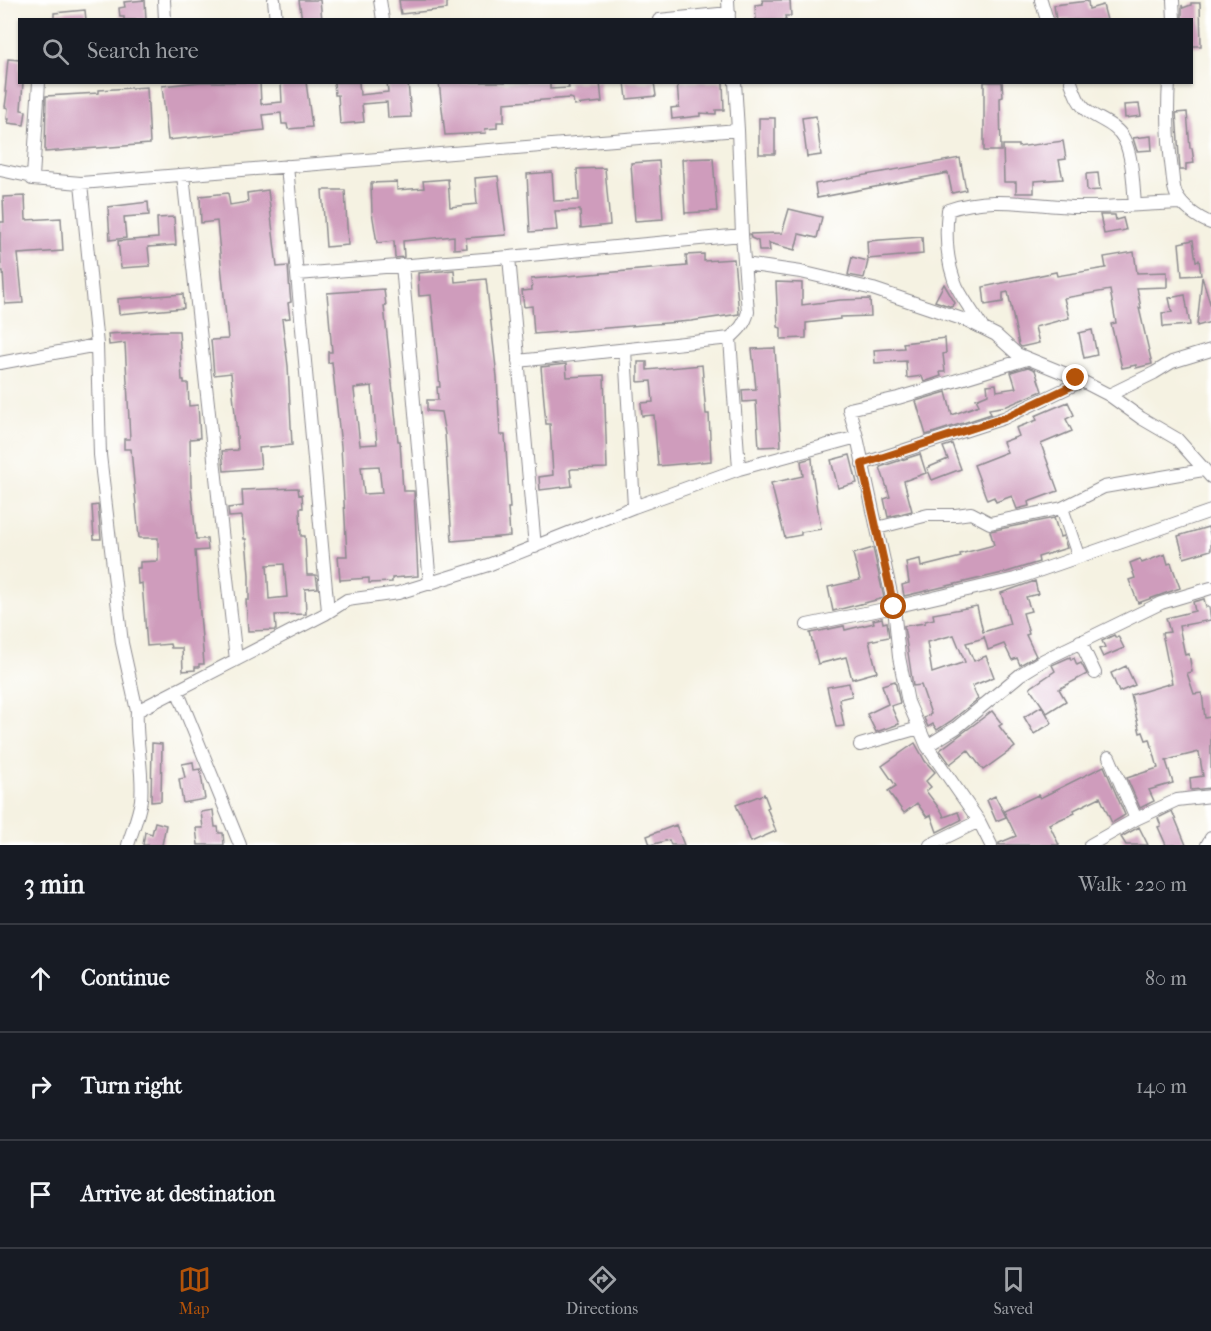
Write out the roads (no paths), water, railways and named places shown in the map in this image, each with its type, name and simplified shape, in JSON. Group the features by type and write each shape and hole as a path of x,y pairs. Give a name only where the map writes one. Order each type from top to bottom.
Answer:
{"street":[{"path":"164,0 165,18"},
{"path":"274,0 276,18"},
{"path":"380,0 382,18"},
{"path":"694,18 729,16 728,0"},
{"path":"1041,0 1046,18"},
{"path":"1173,0 1174,18"},
{"path":"33,177 39,84"},
{"path":"519,361 730,338 746,321 748,312 735,84"},
{"path":"1072,84 1077,99 1087,110 1107,122 1124,137 1130,161 1135,204"},
{"path":"1170,84 1167,109 1169,147 1176,194 1182,203 1211,223"},
{"path":"0,170 33,177 32,179 81,183 738,130"},
{"path":"287,166 328,611"},
{"path":"183,175 236,660"},
{"path":"81,183 97,345 100,455 122,643 137,711 136,726 142,778 141,802 128,845"},
{"path":"982,328 958,289 948,261 946,228 948,210 960,205 1005,200 1072,207 1182,203"},
{"path":"298,274 742,235"},
{"path":"509,257 535,546"},
{"path":"745,264 801,272 873,289 968,321 996,335 1017,354 1109,395 1141,418 1177,439 1209,474"},
{"path":"402,265 430,584"},
{"path":"730,338 739,469"},
{"path":"0,363 97,345"},
{"path":"625,350 634,507"},
{"path":"1109,395 1155,373 1172,362 1211,350"},
{"path":"991,845 979,821 927,746 908,702 899,657 894,607 849,410 898,398 1027,358"},
{"path":"862,464 1004,418 1082,381"},
{"path":"137,711 347,600 398,593 430,584 488,565 634,507 739,469 857,437"},
{"path":"877,528 928,516 970,513 990,523 1062,508 1104,487 1209,474"},
{"path":"1062,508 1078,555"},
{"path":"807,625 1015,579 1078,555 1211,511"},
{"path":"927,746 956,728 1022,674 1080,641 1161,603 1211,588"},
{"path":"1080,641 1095,673"},
{"path":"177,690 240,845"},
{"path":"860,745 919,728"},
{"path":"1108,757 1136,819"},
{"path":"1090,845 1136,819 1177,800 1211,796"},
{"path":"930,845 979,821"},
{"path":"1208,845 1211,838"}]}
